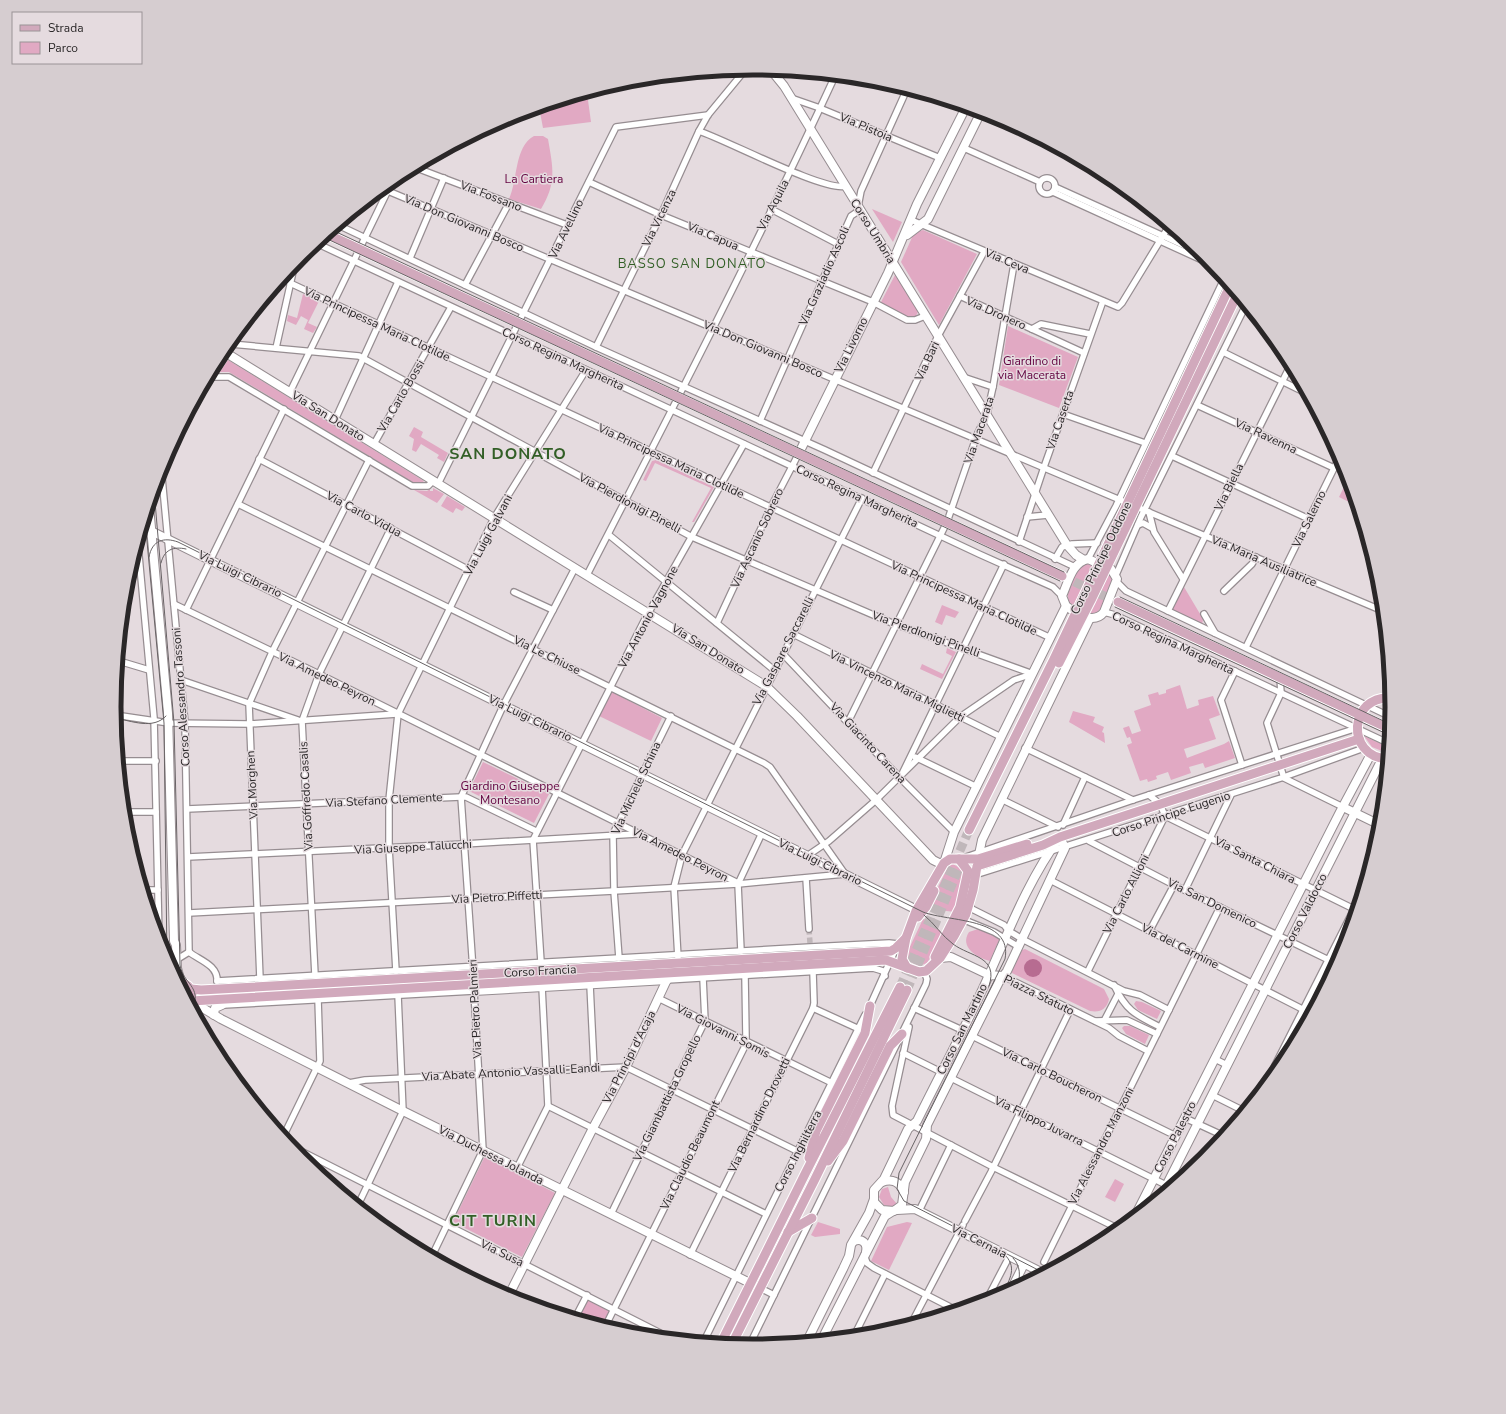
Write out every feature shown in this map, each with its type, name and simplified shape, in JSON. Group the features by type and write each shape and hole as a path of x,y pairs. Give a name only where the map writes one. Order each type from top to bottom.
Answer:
{"main road":[{"name":"Corso Regina Margherita","path":"332,236 1062,576"},
{"name":"Corso Principe Oddone","path":"972,831 1044,679 1083,615 1127,503 1228,290"},
{"name":"Corso Principe Oddone","path":"1127,503 1235,299"},
{"name":"Corso Regina Margherita","path":"1118,602 1385,726"},
{"path":"1383,758 1368,751 1359,739 1357,728 1360,715 1367,705 1379,699 1385,699"},
{"name":"Corso Principe Eugenio","path":"978,859 1044,839 1060,837 1359,739"},
{"path":"959,859 968,871 966,902"},
{"path":"914,921 926,907 938,876 944,864 948,860 978,859 976,876 959,919 936,961 924,971 916,972 908,968 902,959 906,938 914,921 917,910 930,885 938,876"},
{"path":"897,946 906,938"},
{"name":"Corso Francia","path":"191,990 217,994 473,979 677,959 891,951 897,946"},
{"name":"Corso Francia","path":"473,979 669,976 891,960 908,968"},
{"path":"184,982 191,990 191,997"},
{"name":"Corso Inghilterra","path":"723,1338 806,1172 904,989 816,1179 735,1339"},
{"name":"Corso Francia","path":"195,1004 217,994"},
{"path":"806,1172 816,1131 865,1033 870,1006"},
{"path":"816,1179 843,1141 890,1046 902,1034"},
{"path":"788,1232 812,1218"}],"street":[{"name":"Via Vicenza","path":"596,347 661,215 699,131 700,122 708,115 741,75"},
{"name":"Corso Umbria","path":"776,76 784,86 1067,545 1076,555 1086,559"},
{"name":"Corso Umbria","path":"780,76 784,86"},
{"name":"Via Aquila","path":"588,575 651,452 811,130 833,80"},
{"name":"Via Graziadio Ascoli","path":"760,421 838,244 851,216 857,212 861,191 905,94"},
{"name":"Via Pistoia","path":"791,98 820,108 940,158"},
{"name":"Via Livorno","path":"798,453 893,263 911,220 964,112"},
{"name":"Via Avellino","path":"436,482 472,418 616,127 708,115"},
{"name":"Via Livorno","path":"905,237 922,224 932,212 979,117"},
{"path":"699,131 835,187 845,186"},
{"path":"964,148 1040,182"},
{"name":"Via Fossano","path":"421,170 568,225"},
{"path":"410,258 444,178"},
{"path":"1049,178 1055,183 1054,189 1047,194 1043,193 1039,187 1040,182 1043,179 1049,178"},
{"name":"Via Capua","path":"589,182 661,215 873,302 907,320 915,320 925,316"},
{"path":"1054,189 1187,248"},
{"name":"Via Don Giovanni Bosco","path":"389,191 623,291 787,358 975,440 1044,467 1147,511"},
{"path":"290,392 387,192"},
{"path":"465,285 509,203"},
{"path":"771,209 838,244"},
{"name":"Via Ceva","path":"911,220 1103,301 1120,306 1162,238"},
{"name":"Corso Regina Margherita","path":"342,227 596,347 805,440 1055,559 1075,567"},
{"path":"1162,238 1167,230"},
{"path":"1162,238 1195,256"},
{"name":"Corso Regina Margherita","path":"321,246 744,444 1053,586 1062,596 1066,606"},
{"name":"Via Bari","path":"873,473 938,336 984,252"},
{"name":"Via Macerata","path":"848,722 946,522 975,440 987,414 1006,318 1014,264"},
{"path":"276,348 292,275"},
{"path":"335,420 398,282"},
{"name":"Via Principessa Maria Clotilde","path":"290,283 1051,638"},
{"name":"Corso Principe Oddone","path":"1086,559 1127,503 1145,443 1222,283"},
{"name":"Via Dronero","path":"960,296 1084,352"},
{"name":"Via Caserta","path":"1019,542 1090,334 1103,301"},
{"name":"Via Carlo Bossi","path":"374,444 451,307"},
{"name":"Corso Principe Oddone","path":"1104,612 1138,525 1147,511 1172,456 1244,310"},
{"name":"Via Dronero","path":"1032,329 1041,324 1090,334"},
{"name":"Via Pierdionigi Pinelli","path":"237,343 359,356 364,358 692,537 896,624 1033,674"},
{"path":"1223,352 1299,390"},
{"name":"Via San Donato","path":"229,355 588,575 766,686 933,860 944,864"},
{"name":"Via Luigi Galvani","path":"396,971 389,848 389,800 398,714 494,518 562,411 586,370"},
{"name":"Via Biella","path":"1168,611 1287,370"},
{"name":"Via San Donato","path":"215,377 229,377 412,486 428,486 436,482"},
{"path":"963,377 993,387"},
{"name":"Via Ravenna","path":"1197,405 1334,468"},
{"path":"186,610 284,409"},
{"path":"1063,414 1145,443"},
{"name":"Via Antonio Vagnone","path":"533,840 536,831 649,613 744,444"},
{"name":"Via Ascanio Sobrero","path":"717,623 798,453"},
{"path":"1172,456 1309,519"},
{"name":"Via Carlo Vidua","path":"259,459 469,570"},
{"path":"298,603 346,504 370,460"},
{"name":"Via Salerno","path":"1246,647 1336,463"},
{"name":"Corso Alessandro Tassoni","path":"163,483 185,723 189,952"},
{"name":"Via Gaspare Saccarelli","path":"707,806 774,670 862,498"},
{"name":"Via Le Chiuse","path":"238,504 371,568 450,609 612,686 735,748 770,768 845,874"},
{"path":"1147,511 1152,528 1183,579"},
{"name":"Via Maria Ausiliatrice","path":"1147,511 1377,609"},
{"path":"1028,517 1048,514"},
{"name":"Corso Alessandro Tassoni","path":"151,517 169,723 173,958"},
{"path":"1138,525 1143,523 1152,528"},
{"path":"148,527 152,531"},
{"name":"Via Goffredo Casalis","path":"315,975 310,851 302,721 319,674 391,528"},
{"name":"Via Luigi Cibrario","path":"147,529 391,649 396,656 407,662 416,666 422,664 917,910"},
{"path":"609,534 774,670"},
{"name":"Corso Principe Oddone","path":"1067,545 1097,543"},
{"name":"Corso Umbria","path":"1067,545 1075,567"},
{"path":"1055,559 1062,546 1067,545"},
{"path":"1224,591 1252,564 1256,557"},
{"path":"139,559 154,722 159,920"},
{"path":"1075,567 1086,559 1103,564 1113,570 1117,579 1126,591 1385,714"},
{"path":"900,778 1004,564"},
{"name":"Corso Principe Oddone","path":"1062,596 1075,567"},
{"name":"Via Pietro Palmieri","path":"434,1252 483,1150 461,797 504,705 575,568"},
{"path":"514,592 553,610"},
{"name":"Via Morghen","path":"260,979 249,704 272,652 298,603"},
{"name":"Via Amedeo Peyron","path":"174,604 319,674 738,884"},
{"path":"1066,606 1083,615"},
{"name":"Corso Principe Oddone","path":"944,864 954,832 1066,606"},
{"name":"Corso Regina Margherita","path":"1083,615 1098,617 1104,612 1235,671 1384,741"},
{"path":"1204,614 1215,633"},
{"name":"Corso Principe Oddone","path":"978,859 982,840 1025,748 1083,615"},
{"name":"Via Vincenzo Maria Miglietti","path":"793,634 1001,737"},
{"name":"Via Giacinto Carena","path":"783,654 900,778 954,832"},
{"path":"122,662 149,670"},
{"path":"1235,671 1221,700 1242,765"},
{"path":"807,856 824,845 876,800 900,778 960,717 1014,680 1033,674"},
{"path":"1280,678 1281,693 1268,723 1284,778 1374,822"},
{"path":"181,680 302,721"},
{"path":"1309,692 1314,680"},
{"path":"121,716 169,723 249,724 398,714"},
{"name":"Via Michele Schina","path":"619,958 614,891 613,834 670,716"},
{"name":"Corso Principe Eugenio","path":"978,859 1061,826 1133,800 1357,728"},
{"path":"1025,748 1133,800"},
{"name":"Corso Principe Eugenio","path":"976,876 1368,751"},
{"name":"Corso Valdocco","path":"1215,1059 1343,807 1368,751"},
{"path":"911,755 977,787"},
{"path":"123,761 156,760"},
{"name":"Corso Valdocco","path":"1227,1065 1379,765 1383,762"},
{"path":"1065,848 1060,837 1061,826 1085,777"},
{"name":"Corso Principe Eugenio","path":"1149,795 1160,804"},
{"path":"1185,890 1232,795"},
{"path":"461,797 466,797 536,831"},
{"name":"Via Stefano Clemente","path":"187,809 461,797"},
{"path":"1001,799 1061,826"},
{"path":"1160,804 1165,816"},
{"path":"677,959 674,887 682,855 707,806"},
{"path":"130,812 156,812"},
{"name":"Via Santa Chiara","path":"1165,816 1211,837 1303,885 1352,907"},
{"name":"Via Carlo Allioni","path":"1088,971 1165,816"},
{"path":"741,951 738,884 762,833"},
{"name":"Via Giuseppe Talucchi","path":"188,857 464,844 613,834 639,834"},
{"name":"Corso San Martino","path":"882,1182 908,1129 917,1121 1009,931 1049,852 1060,837"},
{"path":"533,840 541,962"},
{"name":"Via San Domenico","path":"1089,841 1174,885 1331,962"},
{"name":"Corso San Martino","path":"904,1193 905,1182 926,1139 927,1125 1022,939 1065,848"},
{"name":"Via Pietro Piffetti","path":"189,913 738,884 845,874"},
{"path":"806,878 809,929"},
{"name":"Via del Carmine","path":"1050,880 1150,930 1306,1012"},
{"path":"1150,930 1174,885"},
{"path":"149,890 158,890"},
{"path":"966,902 972,910 1004,925 1009,931 1022,939 1114,985 1169,1010"},
{"name":"Via Alessandro Manzoni","path":"1044,1262 1098,1150 1220,907"},
{"path":"959,919 994,932 1018,947"},
{"path":"1282,1052 1344,930"},
{"name":"Corso Francia","path":"217,994 318,999 398,995 473,979 541,962 619,958 677,959 741,951 810,945 889,943 897,946"},
{"path":"854,944 866,952"},
{"path":"891,960 897,946"},
{"path":"174,961 189,952 207,963 216,974 217,994 215,1008 212,1013"},
{"name":"Piazza Statuto","path":"936,961 951,957 989,975 1003,976 1093,1021 1148,1051"},
{"name":"Via Principi d'Acaja","path":"511,1291 593,1128 626,1067 677,959"},
{"name":"Corso Inghilterra","path":"706,1337 797,1151 859,1030 891,960"},
{"path":"846,970 854,962"},
{"name":"Corso Francia","path":"217,994 260,979 396,971 542,988 590,985 669,976 703,978 876,968 883,971 885,976"},
{"path":"752,1339 927,982 924,971"},
{"name":"Via Bernardino Drovetti","path":"690,1255 813,1008 813,972"},
{"name":"Via Claudio Beaumont","path":"608,1322 746,1042 745,976"},
{"name":"Via Giambattista Gropello","path":"611,1214 705,1021 703,978"},
{"path":"590,985 594,1067"},
{"path":"1114,985 1118,994 1132,1013 1158,1031"},
{"path":"517,1168 548,1106 542,988"},
{"path":"1104,1021 1118,994"},
{"path":"360,1201 403,1111 398,995"},
{"name":"Via Giovanni Somis","path":"658,998 786,1062 832,1083"},
{"path":"286,1132 318,1068 321,1058 318,999"},
{"name":"Via Duchessa Jolanda","path":"197,1007 212,1013 690,1255 774,1295"},
{"path":"813,1008 859,1030"},
{"path":"914,1008 962,1030"},
{"path":"914,1318 993,1167 1070,1010"},
{"path":"911,1016 892,1106 893,1115 993,1167 1072,1204 1113,1226"},
{"name":"Piazza Statuto","path":"1093,1021 1127,1020 1158,1031"},
{"name":"Via Carlo Boucheron","path":"972,1036 1176,1136"},
{"path":"903,1053 941,1072"},
{"path":"1215,1059 1227,1065"},
{"name":"Corso Palestro","path":"1140,1206 1215,1059"},
{"name":"Corso Palestro","path":"1170,1182 1227,1065"},
{"name":"Via Abate Antonio Vassalli-Eandi","path":"349,1083 365,1080 594,1067 626,1067 797,1151"},
{"name":"Via Filippo Juvarra","path":"951,1078 1166,1185"},
{"path":"1212,1095 1240,1109"},
{"path":"548,1106 766,1214"},
{"path":"1185,1118 1219,1134"},
{"path":"809,1337 843,1269 851,1245 872,1206 875,1188 882,1182 889,1180 896,1182 917,1210 951,1145"},
{"name":"Via Susa","path":"306,1154 658,1332"},
{"path":"824,1335 884,1216 902,1205 904,1193"},
{"path":"874,1199 876,1204 882,1210 895,1210"},
{"name":"Via Cernaia","path":"895,1210 917,1210 962,1226 1009,1257 1036,1272"},
{"path":"854,1241 859,1240 864,1242 867,1247 865,1253 867,1263 874,1268 950,1307"},
{"path":"850,1250 856,1256 865,1253"},
{"path":"990,1293 1009,1257"},
{"path":"1014,1282 1024,1264"},
{"path":"857,1330 885,1274"},
{"path":"577,1313 587,1295"}],"green space":[{"path":"588,97 591,122 543,128 540,113"},
{"name":"La Cartiera","path":"534,136 543,136 548,139 552,167 552,183 550,191 541,209 509,199 517,164 523,148"},
{"path":"872,209 902,222 893,242"},
{"path":"923,230 977,254 939,325 901,262 914,233"},
{"path":"895,275 917,309 918,312 916,316 909,318 880,304"},
{"path":"303,294 319,301 308,323 317,327 313,333 304,329 308,320 301,316 296,325 287,321 288,315 297,318"},
{"name":"Giardino di via Macerata","path":"1008,326 1078,357 1059,408 999,385"},
{"path":"228,360 424,481 421,484 416,484 229,372 220,372"},
{"path":"414,427 423,432 421,437 448,453 444,462 437,458 439,455 421,444 416,452 412,450 414,439 409,436"},
{"path":"656,460 714,487 694,522 692,522 711,488 655,463 646,481 643,480 652,461"},
{"path":"1345,486 1351,503 1339,497"},
{"path":"433,488 444,494 437,503 414,490 427,491 430,489 430,491 433,491"},
{"path":"447,496 465,507 462,511 456,508 453,513 441,506"},
{"path":"1090,563 1093,565 1074,606 1069,602 1068,597 1070,585 1076,573 1085,565"},
{"path":"1109,573 1112,582 1106,600 1099,611 1095,614 1088,613"},
{"path":"1184,587 1203,619 1202,626 1171,611"},
{"path":"942,605 959,612 955,618 946,615 942,625 935,622"},
{"path":"947,648 956,652 942,679 920,669 922,664 943,674 952,656 946,653"},
{"path":"1180,685 1187,709 1199,705 1198,700 1213,696 1220,715 1209,719 1216,739 1184,749 1187,758 1229,741 1235,758 1205,768 1203,763 1189,767 1191,773 1171,780 1168,772 1156,776 1157,779 1148,782 1147,779 1140,781 1127,745 1132,743 1130,737 1127,738 1123,728 1129,726 1132,734 1141,731 1134,711 1151,705 1148,695 1158,692 1159,695 1166,693 1166,690"},
{"path":"612,692 662,718 651,741 599,716"},
{"path":"1073,711 1095,717 1093,722 1104,727 1102,732 1104,733 1105,743 1069,722"},
{"path":"1364,736 1384,745 1384,752 1372,747"},
{"name":"Giardino Giuseppe Montesano","path":"483,762 549,794 534,823 469,791"},
{"path":"953,864 965,871 955,912 938,910 929,905 948,867"},
{"path":"923,919 928,920 944,935 927,963 919,966 909,961 906,955"},
{"path":"981,928 1000,938 990,961 985,960 971,951 966,942 966,937 969,932"},
{"path":"1025,949 1104,989 1109,999 1105,1008 1100,1011 1090,1011 1012,973 1022,950"},
{"path":"1136,1001 1142,1002 1161,1011 1157,1019 1138,1010 1134,1004"},
{"path":"1124,1026 1130,1026 1149,1035 1145,1044 1126,1034 1122,1028"},
{"path":"485,1156 555,1193 522,1257 453,1222"},
{"path":"1115,1179 1124,1184 1115,1202 1105,1197"},
{"path":"888,1187 891,1197 897,1204 892,1207 884,1205 879,1197 882,1189"},
{"path":"818,1222 840,1229 840,1234 815,1237 811,1235"},
{"path":"907,1222 912,1223 889,1270 871,1261 887,1227"},
{"path":"587,1300 609,1311 604,1321 580,1314"}],"shaded area":[{"path":"1033,959 1039,962 1042,968 1039,974 1033,977 1027,974 1024,968 1027,962"}],"tunnel":[{"path":"1062,576 1117,602"},
{"path":"900,987 969,830"},
{"path":"907,990 959,868"},
{"path":"809,929 810,943"}],"tram line":[{"path":"336,232 1064,572"},
{"path":"328,239 1060,581"},
{"path":"155,504 174,723 180,965 185,977 194,990 195,1003"},
{"path":"146,533 164,723 167,943"},
{"path":"149,557 153,547 159,541 168,540 178,542 923,912 976,924 989,928 999,935 1005,945 1005,959 899,1173 897,1189 904,1201 1039,1271"},
{"path":"161,563 164,555 170,550 177,548 186,549"},
{"path":"1120,597 1385,721"},
{"path":"1115,607 1384,733"},
{"path":"121,719 149,724 155,723 166,716"},
{"path":"924,915 953,944 986,963 990,969 991,976 989,986"},
{"path":"1006,1256 1010,1261 1012,1271 1006,1286"},
{"path":"1013,1258 1019,1268 1019,1280"},
{"path":"1025,1278 1027,1275 1031,1275"}],"district":[{"name":"BASSO SAN DONATO","path":"692,264"},
{"name":"SAN DONATO","path":"508,454"},
{"name":"CIT TURIN","path":"493,1221"}]}
